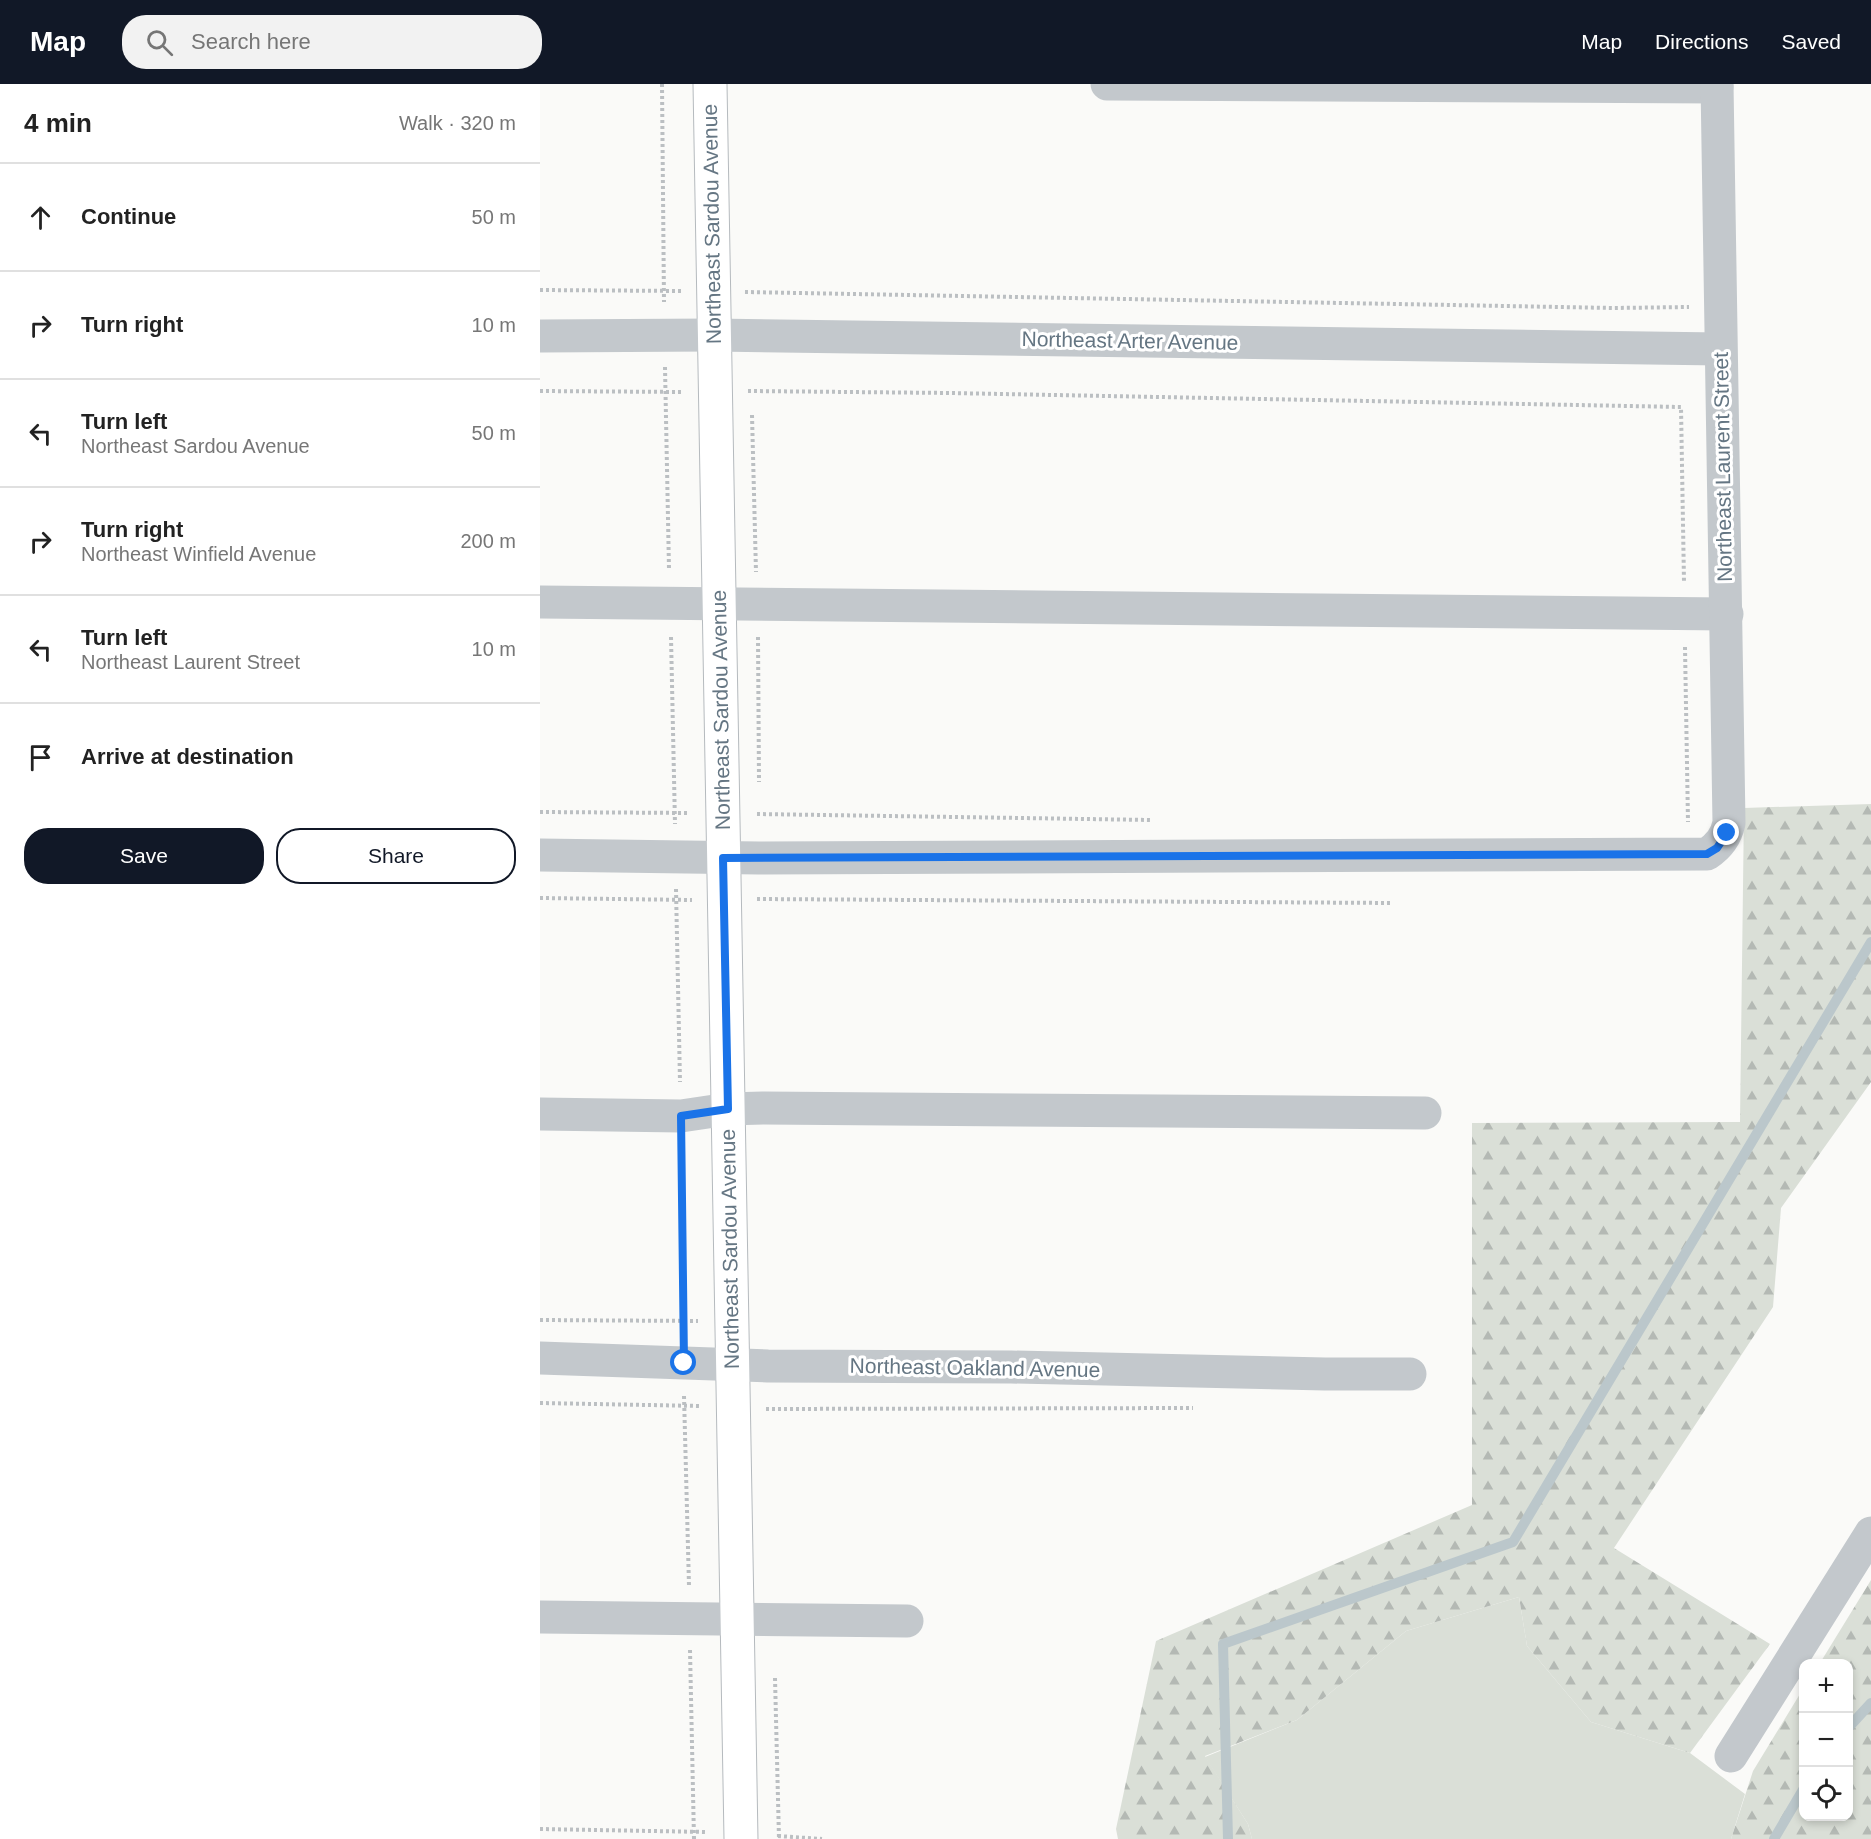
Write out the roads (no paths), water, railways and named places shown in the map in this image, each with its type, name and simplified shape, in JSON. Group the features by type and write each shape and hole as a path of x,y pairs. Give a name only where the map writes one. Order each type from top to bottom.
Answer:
{"main road":[{"name":"Northeast Sardou Avenue","path":"710,84 741,1837"}],"street":[{"path":"1107,84 1717,86"},
{"name":"Northeast Laurent Street","path":"723,858 1707,854 1717,848 1727,833 1729,823 1717,86"},
{"name":"Northeast Arter Avenue","path":"540,336 713,335 1720,349"},
{"path":"540,602 1726,614"},
{"path":"540,855 723,858"},
{"path":"540,1114 681,1116 728,1109 1425,1113"},
{"name":"Northeast Oakland Avenue","path":"540,1358 732,1365 1410,1374"},
{"path":"1731,1756 1871,1533"},
{"path":"540,1617 907,1621"}],"waterway":[{"path":"1228,1839 1223,1644 1513,1542 1871,942"},
{"path":"1853,1723 1871,1703"},
{"path":"1774,1839 1799,1796"}]}
